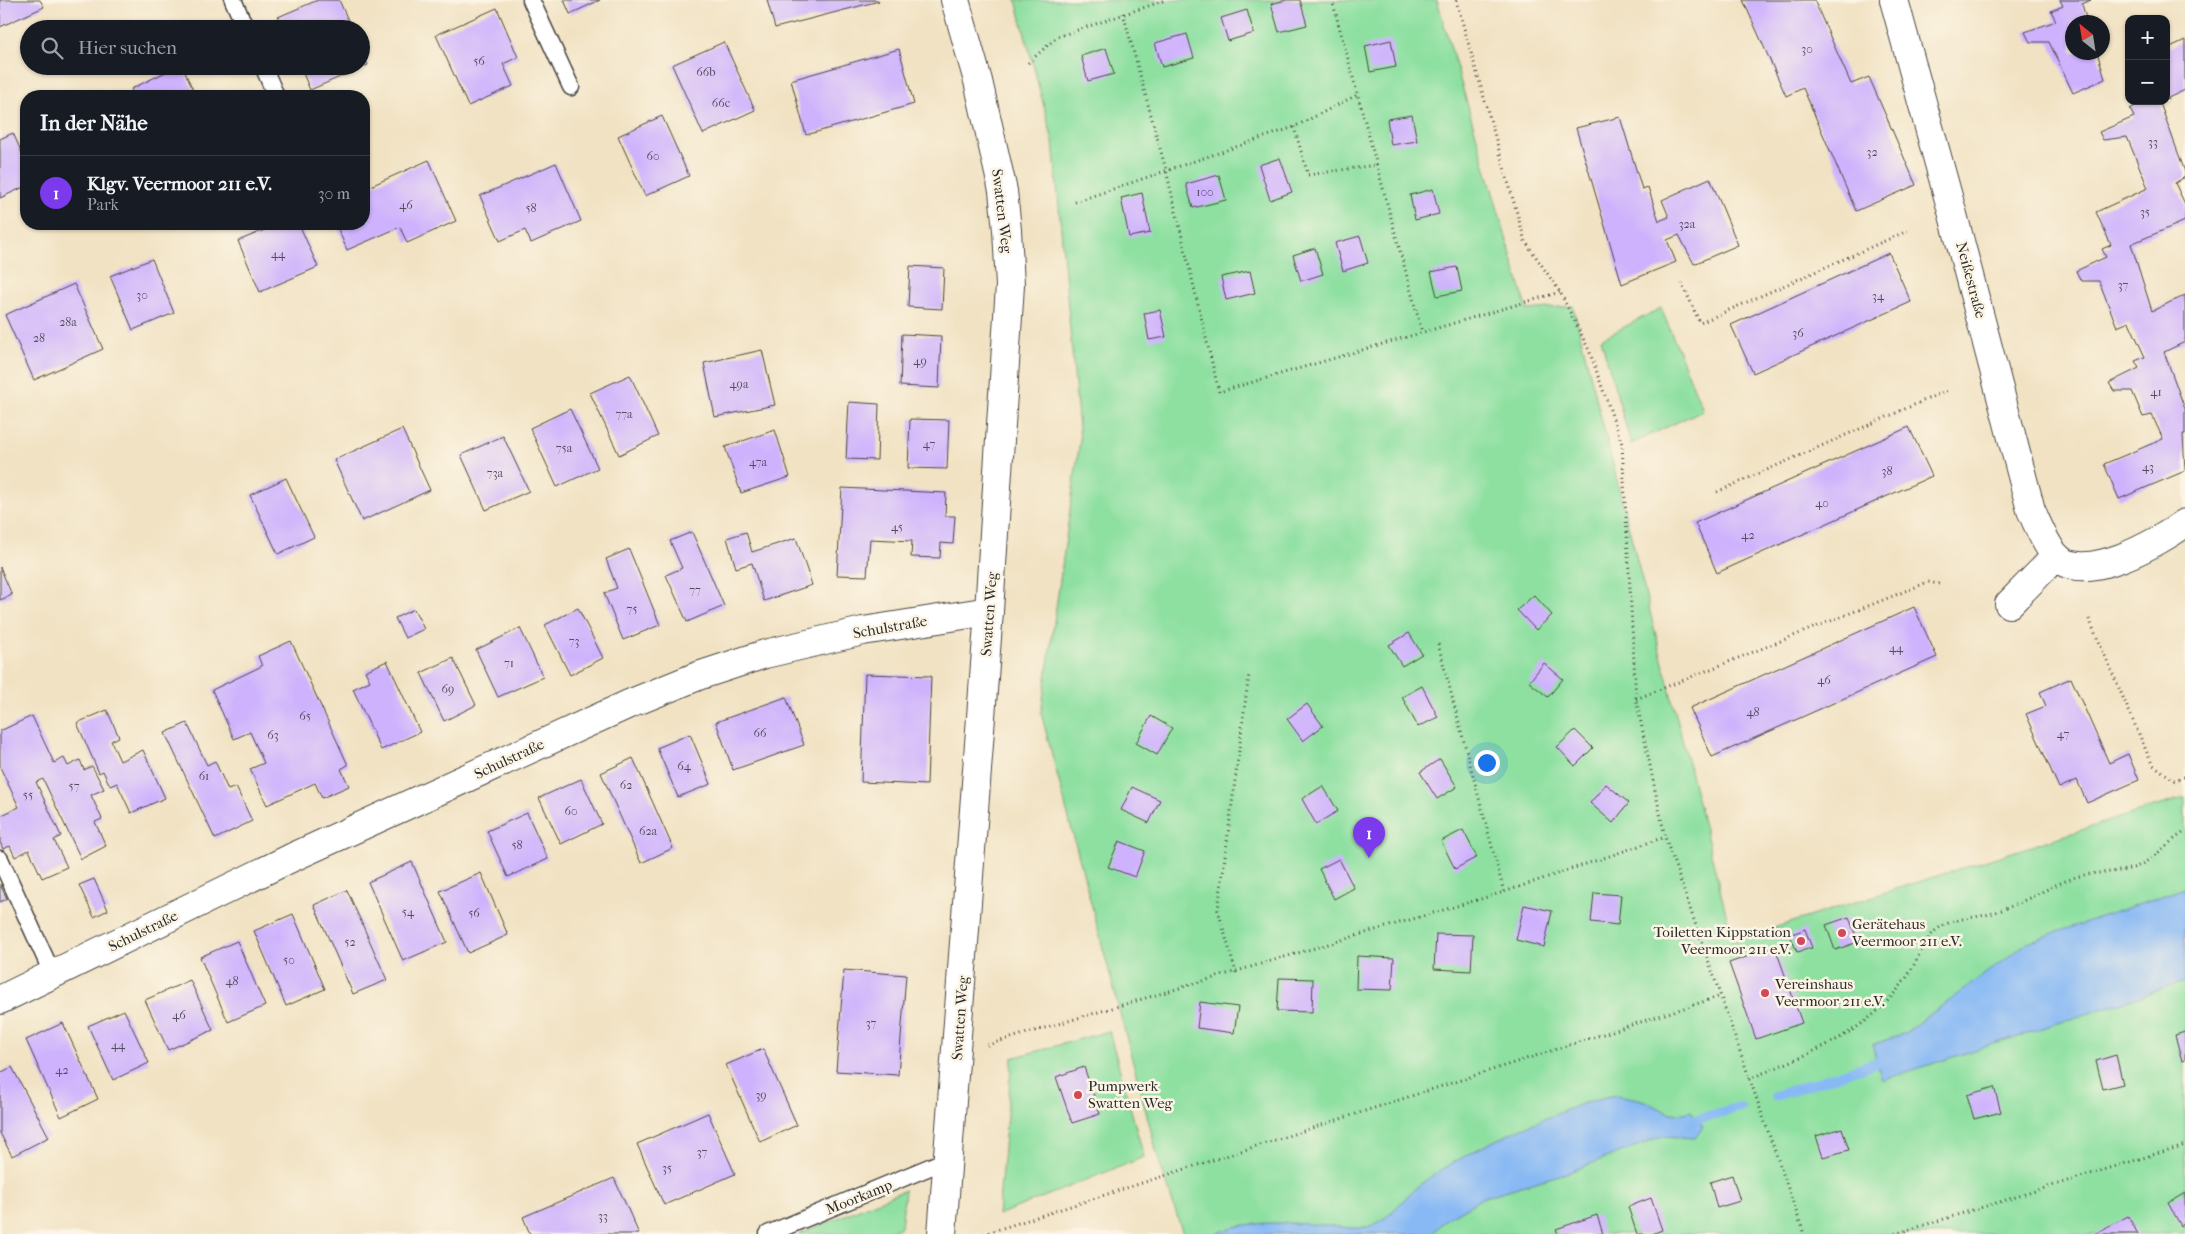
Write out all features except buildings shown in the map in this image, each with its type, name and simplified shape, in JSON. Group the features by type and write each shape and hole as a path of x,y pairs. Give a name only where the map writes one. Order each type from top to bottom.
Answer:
{"street":[{"name":"Swatten Weg","path":"942,1234 989,611 1010,285 1007,230 1002,191 978,81 955,0"},
{"name":"Neißestraße","path":"1894,0 1952,210 2031,510 2045,540 2056,556"},
{"path":"2009,604 2056,556 2069,564 2096,565 2119,560 2173,532 2185,523"},
{"name":"Schulstraße","path":"0,1000 291,858 629,704 698,676 765,654 863,631 989,611"}],"lane":[{"path":"233,0 242,20"},
{"path":"531,0 571,87"},
{"path":"267,75 273,90"},
{"path":"0,859 53,975"},
{"name":"Moorkamp","path":"768,1234 949,1159"}],"path":[{"path":"1028,63 1057,38 1124,13 1166,0"},
{"path":"1332,0 1422,332"},
{"path":"1456,0 1525,241 1560,292 1589,350 1622,444 1636,699 1665,837 1804,1234"},
{"path":"1124,13 1166,170 1219,392 1560,292"},
{"path":"1075,202 1294,127 1357,96"},
{"path":"1294,127 1308,176 1375,164"},
{"path":"1682,283 1700,323 1907,231"},
{"path":"1717,492 1950,389"},
{"path":"1636,699 1928,582 1939,584"},
{"path":"2089,619 2152,764 2174,780 2185,777"},
{"path":"1438,644 1504,892"},
{"path":"1236,973 1218,910 1249,674"},
{"path":"1749,1079 1826,1046 1861,1025 1891,998 1910,974 1924,946 1937,929 1957,919 1994,913 2075,878 2095,873 2120,871 2137,866 2154,856 2185,832"},
{"path":"957,1051 996,1044 1504,892 1665,837"},
{"path":"984,1234 1722,996"},
{"path":"1895,1234 2185,1145"}],"green space":[{"path":"1016,0 1437,0 1527,310 1573,306 1733,941 2185,797 2185,1234 1183,1234 1159,1161 1041,713 1080,440 1053,141"},
{"path":"1661,308 1703,410 1631,444 1601,339"},
{"path":"1109,1031 1144,1157 998,1215 1012,1058"},
{"path":"905,1190 901,1227 884,1234 799,1234"}],"water":[{"path":"2185,888 2185,982 1882,1080 1872,1045 1905,1033 2028,942"},
{"path":"1617,1095 1642,1100 1672,1113 1678,1114 1691,1111 1703,1127 1695,1138 1662,1136 1570,1172 1484,1197 1443,1221 1433,1234 1216,1234 1239,1226 1268,1223 1312,1224 1355,1228 1373,1225 1393,1211 1422,1183 1483,1146 1566,1110 1608,1096"}],"waterway":[{"path":"1775,1096 1878,1062"},
{"path":"1698,1119 1740,1107"}],"place":[{"name":"Klgv. Veermoor 211 e.V.","path":"1369,858"},
{"name":"Gerätehaus Veermoor 211 e.V.","path":"1842,933"},
{"name":"Toiletten Kippstation Veermoor 211 e.V.","path":"1801,941"},
{"name":"Vereinshaus Veermoor 211 e.V.","path":"1765,993"},
{"name":"Pumpwerk Swatten Weg","path":"1078,1095"}]}
